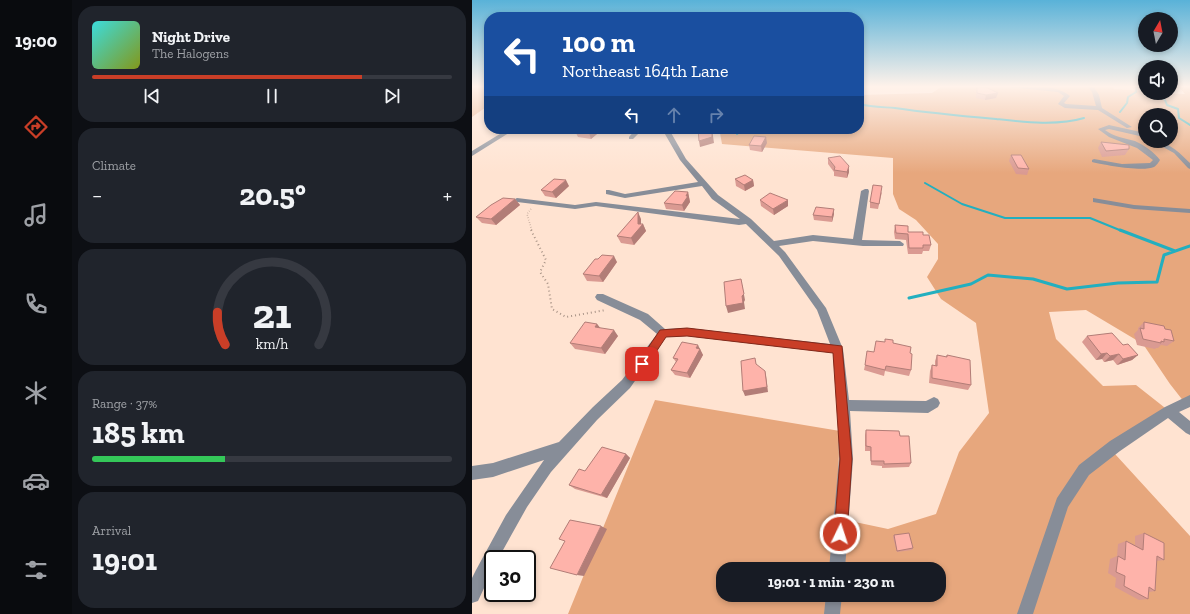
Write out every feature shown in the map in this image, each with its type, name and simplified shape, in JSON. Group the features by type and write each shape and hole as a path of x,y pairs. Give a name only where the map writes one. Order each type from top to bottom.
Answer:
{"street":[{"path":"1109,116 1138,133"},
{"path":"1138,134 1109,127 1101,129 1106,134 1138,147"},
{"path":"472,154 504,134"},
{"path":"631,138 635,134"},
{"path":"669,134 683,160 702,184 715,197 748,221 773,244 821,308 838,349 846,459 838,562"},
{"path":"1094,161 1122,166 1152,165 1157,160 1141,148"},
{"path":"1168,148 1176,152 1190,166"},
{"path":"609,192 625,196 702,184"},
{"path":"857,242 865,191"},
{"path":"517,200 576,207 596,204 739,222 748,221"},
{"path":"1096,200 1134,207 1190,211"},
{"path":"773,244 813,238 900,244"},
{"path":"600,297 644,317 663,333 687,332 838,349"},
{"path":"472,596 495,548 513,516 564,447 635,374 663,333"},
{"path":"1025,614 1062,503 1084,470 1115,446 1170,411 1190,401"},
{"path":"843,406 870,405 928,407 934,403"},
{"path":"1170,411 1190,429"},
{"path":"472,473 493,470 564,447"},
{"path":"832,614 833,602"}],"path":[{"path":"536,202 527,214 532,232 546,260 540,272 547,278 551,289 552,309 566,317 607,310"}],"shaded area":[{"path":"864,116 1138,116 1138,148 1178,148 1178,116 1190,116 1190,406 1188,407 1170,384 1143,344 1086,310 1049,312 1056,339 1103,386 1136,385 1169,411 1115,454 1190,536 1190,614 568,614 655,400 840,431 836,518 888,529 936,514 959,452 989,413 976,323 941,299 927,277 938,259 938,244 916,220 899,209 893,194 893,158 722,144 720,134 864,134"}],"building":[{"path":"698,134 712,134 712,137 699,141"},
{"path":"754,136 766,137 761,146 749,145"},
{"path":"1101,142 1129,145 1129,149 1106,151"},
{"path":"1011,155 1021,155 1029,169 1018,168"},
{"path":"840,156 849,166 847,172 834,170 835,167 828,158"},
{"path":"745,175 753,180 744,185 735,179"},
{"path":"554,179 566,180 552,192 541,190"},
{"path":"873,185 882,186 879,204 870,202"},
{"path":"675,191 688,192 686,196 688,196 682,205 664,203"},
{"path":"770,193 788,200 773,209 760,200"},
{"path":"503,198 515,199 491,219 476,217 491,205"},
{"path":"816,207 834,209 832,217 813,215"},
{"path":"638,212 638,224 643,224 631,238 617,236"},
{"path":"895,225 908,226 908,232 923,232 923,235 929,235 931,245 923,245 923,248 909,248 908,234 896,233"},
{"path":"602,255 614,256 599,276 583,274 595,259 598,259"},
{"path":"741,279 744,294 742,296 743,303 726,306 724,282"},
{"path":"585,322 597,324 595,327 614,330 601,348 570,343"},
{"path":"1144,322 1164,326 1165,329 1171,330 1174,341 1164,339 1164,342 1161,341 1161,343 1143,339 1140,328 1144,329"},
{"path":"1112,333 1123,345 1128,344 1138,355 1123,359 1119,354 1110,356 1107,353 1101,354 1087,336"},
{"path":"885,339 893,340 893,343 911,347 911,370 886,366 885,370 865,365 867,351 874,352 876,341 885,342"},
{"path":"682,342 698,345 696,348 700,349 687,373 671,370 678,359 673,358"},
{"path":"937,355 947,357 947,355 970,360 971,385 932,378 932,365 937,366"},
{"path":"755,358 756,364 765,371 767,387 743,391 741,361"},
{"path":"866,430 899,431 900,436 909,436 911,463 884,464 884,461 871,461 871,447 866,446"},
{"path":"602,447 626,454 601,495 569,485 579,469 585,471"},
{"path":"570,520 601,526 577,575 550,568 565,541 559,539"},
{"path":"909,533 913,548 897,551 894,535"},
{"path":"1144,533 1164,543 1164,560 1157,556 1155,591 1149,587 1148,599 1124,586 1125,576 1116,572 1118,556 1125,560 1126,541 1143,550"}],"waterway":[{"path":"963,116 1052,123 1084,118"},
{"path":"1179,116 1179,118 1190,125"},
{"path":"925,183 962,204 1005,218 1090,218 1122,231"},
{"path":"1120,230 1175,251"},
{"path":"909,298 971,284 988,275 1033,279 1067,289 1118,283 1157,282 1164,255 1190,246"}],"route":[{"path":"642,364 663,333 687,332 838,349 843,394 846,459 840,534"}]}
